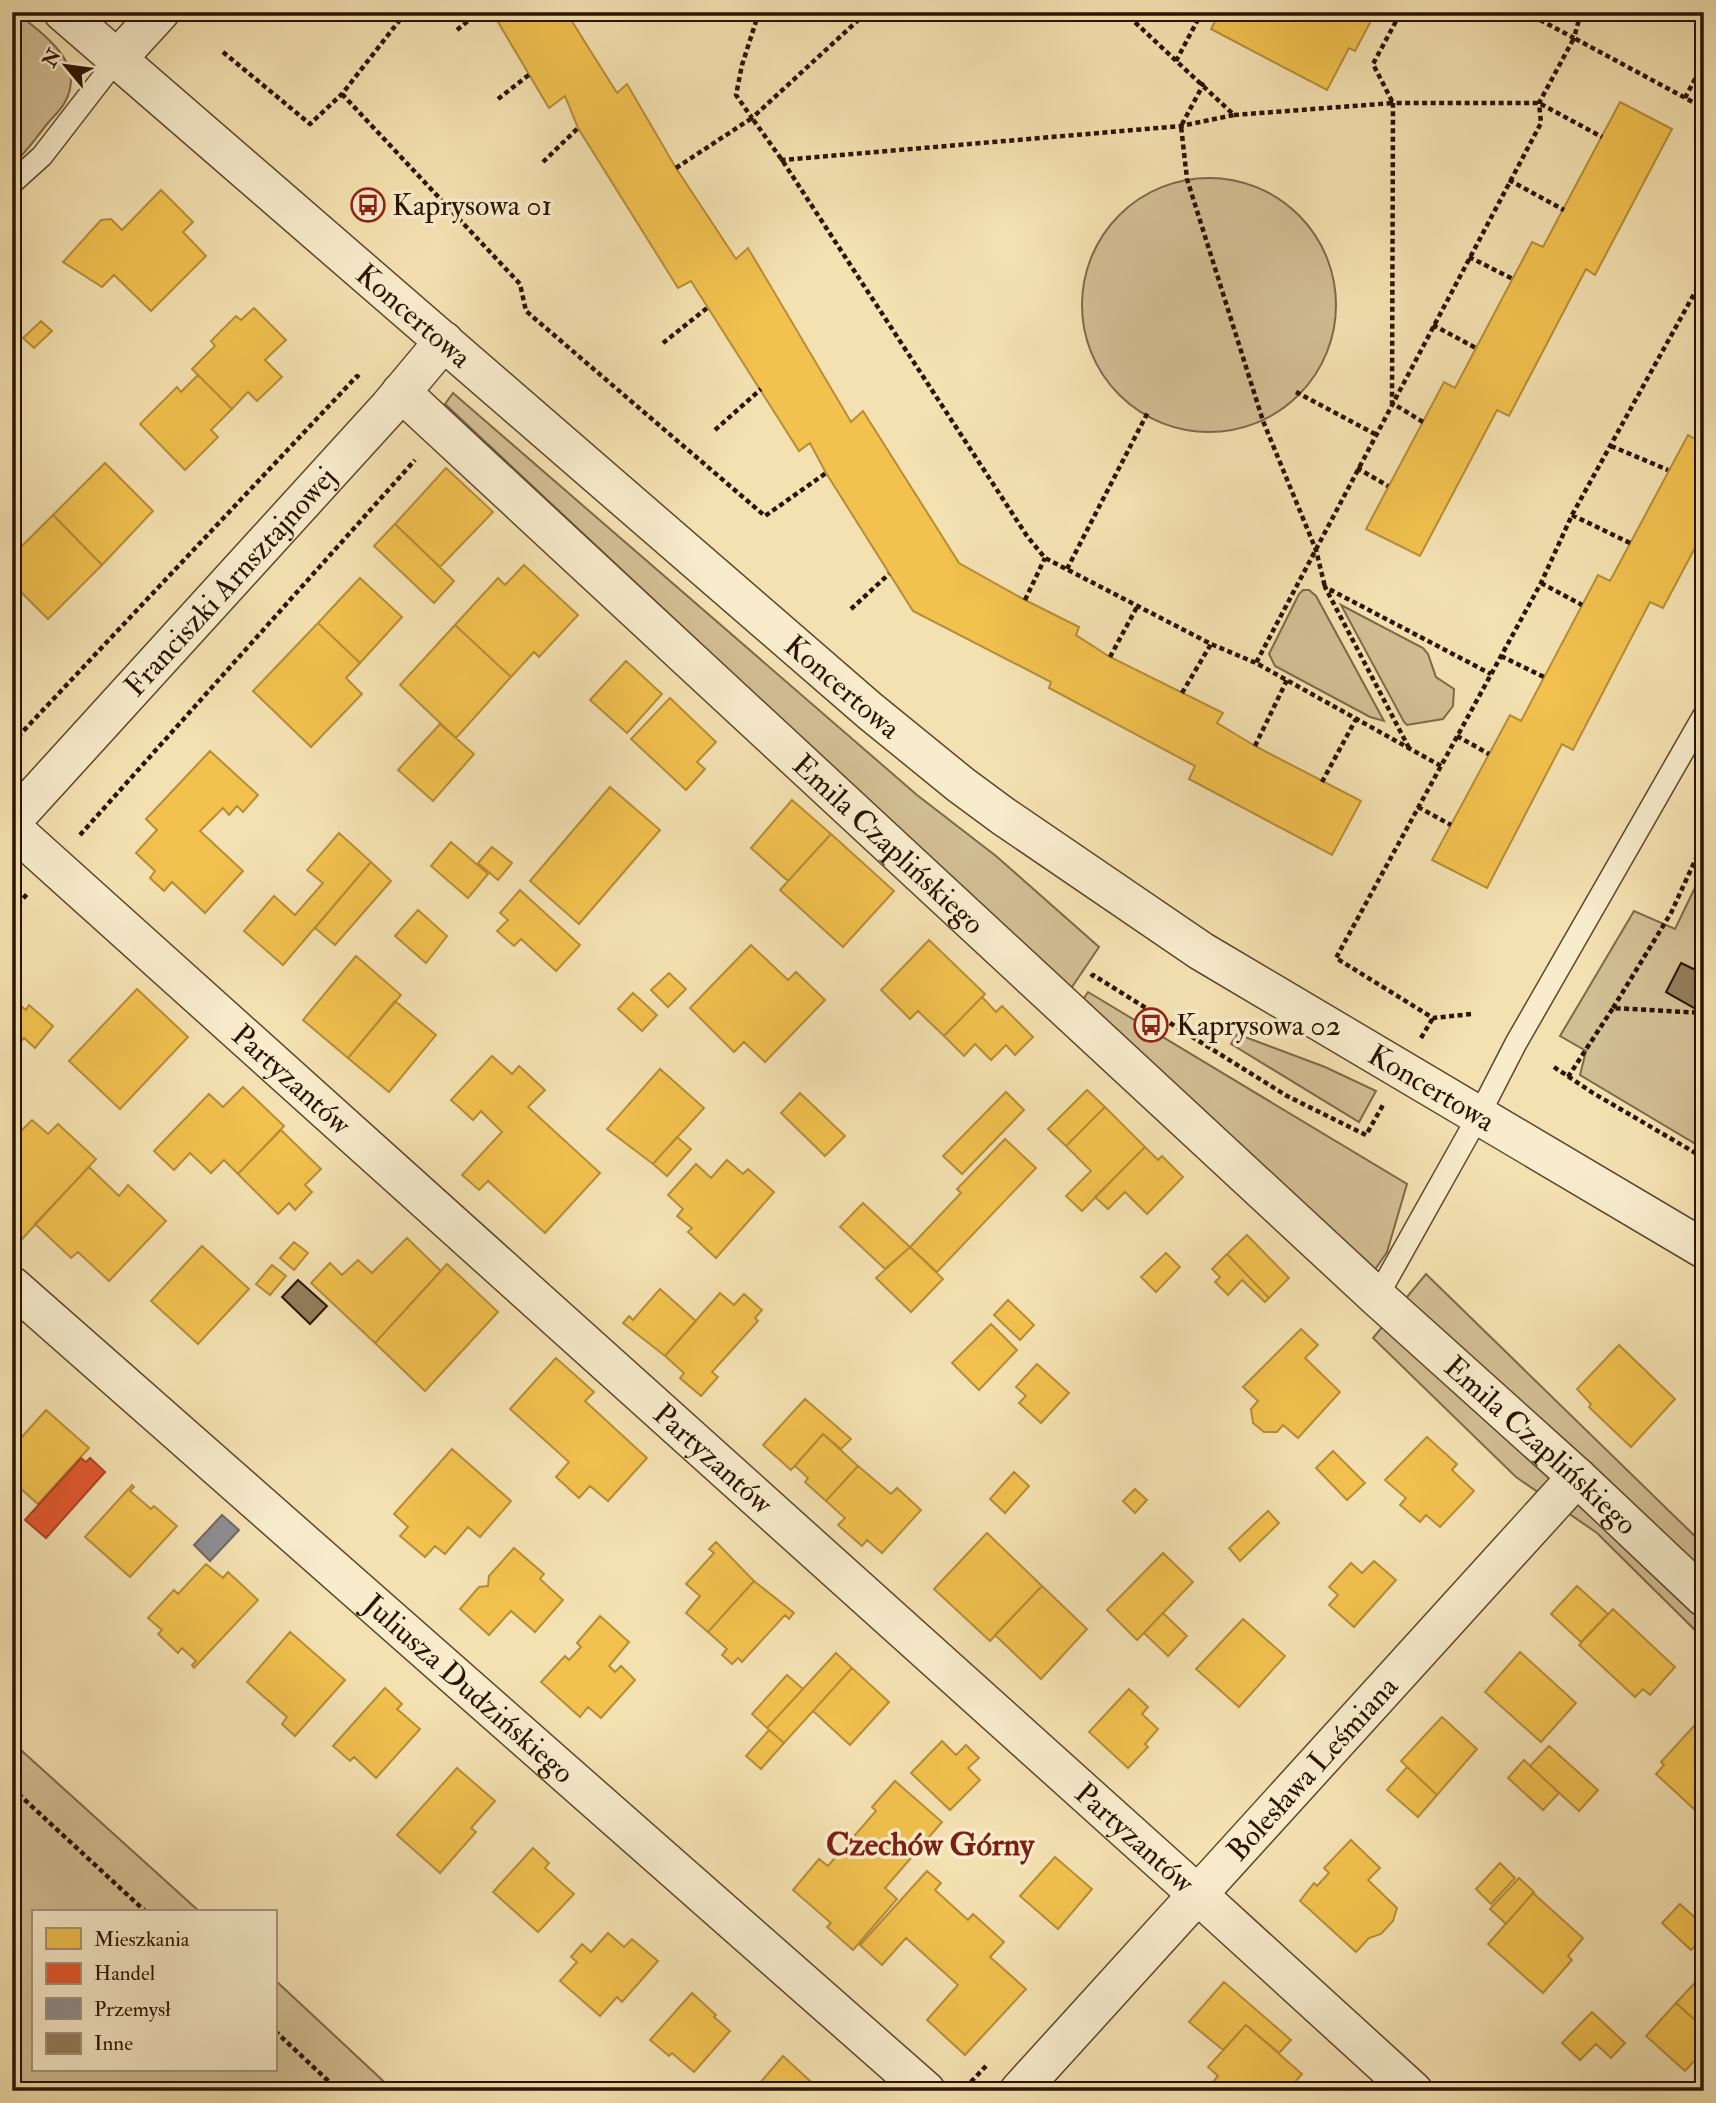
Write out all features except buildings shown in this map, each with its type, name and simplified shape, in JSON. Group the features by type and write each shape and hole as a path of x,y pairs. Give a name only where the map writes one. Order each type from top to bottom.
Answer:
{"street":[{"name":"Koncertowa","path":"63,12 870,711 971,793 1061,858 1200,951 1704,1249"},
{"path":"117,59 160,12"},
{"name":"Franciszki Arnsztajnowej","path":"12,821 395,399 444,341"},
{"name":"Emila Czaplińskiego","path":"395,399 443,430 1704,1597"},
{"name":"Partyzantów","path":"12,828 1413,2091"},
{"name":"Juliusza Dudzińskiego","path":"12,1286 926,2091"},
{"name":"Bolesława Leśmiana","path":"1018,2091 1577,1477"}],"lane":[{"path":"12,183 42,156 117,59"},
{"path":"1377,1297 1479,1115 1516,1043 1704,715"}],"path":[{"path":"223,52 310,124 342,94 406,12"},
{"path":"457,30 479,12"},
{"path":"760,12 742,65 736,94 782,160 1027,536 1045,558 1211,643 1256,663 1441,766"},
{"path":"676,168 751,118 867,12"},
{"path":"1124,12 1234,115"},
{"path":"1176,61 1202,12"},
{"path":"1392,403 1393,103 1373,64 1401,12"},
{"path":"1525,12 1704,108"},
{"path":"1256,663 1541,123 1539,103 1574,38 1581,12"},
{"path":"1685,98 1704,62"},
{"path":"498,99 530,74"},
{"path":"1203,85 1181,126 1187,178 1263,421 1316,550 1325,587 1409,748"},
{"path":"342,94 520,284 526,311 765,516 826,473"},
{"path":"782,160 1181,126 1234,115 1393,103 1539,103 1602,137"},
{"path":"543,162 578,128"},
{"path":"1509,180 1564,210"},
{"path":"1469,257 1513,279"},
{"path":"1471,1014 1433,1018 1336,958 1541,583 1572,515 1704,276"},
{"path":"663,342 708,308"},
{"path":"1433,325 1476,348"},
{"path":"12,743 357,376 395,399"},
{"path":"715,430 761,389"},
{"path":"1296,392 1376,435"},
{"path":"1392,403 1423,422"},
{"path":"1067,569 1148,412"},
{"path":"12,911 443,430"},
{"path":"1611,446 1668,470"},
{"path":"1357,468 1388,486"},
{"path":"1572,515 1630,543"},
{"path":"1025,600 1045,558"},
{"path":"851,609 889,574"},
{"path":"1541,583 1583,604"},
{"path":"1325,587 1491,674"},
{"path":"1110,657 1138,605"},
{"path":"1182,693 1211,643"},
{"path":"1501,656 1544,677"},
{"path":"1255,746 1287,681"},
{"path":"1322,782 1356,719"},
{"path":"1457,736 1489,754"},
{"path":"1418,807 1451,825"},
{"path":"1567,1077 1671,913 1704,841"},
{"path":"1065,1006 1093,975 1287,1097 1366,1135 1387,1098"},
{"path":"1613,1008 1704,1013"},
{"path":"1421,1038 1433,1018"},
{"path":"1554,1067 1704,1158"},
{"path":"1695,1153 1704,1136"},
{"path":"12,1788 144,1910"},
{"path":"276,2032 339,2091"},
{"path":"962,2091 990,2060"}],"shaded area":[{"path":"12,12 16,12 59,51 70,74 70,88 63,105 27,150 12,164"},
{"path":"1197,178 1221,178 1258,187 1290,206 1308,224 1327,256 1334,280 1334,330 1327,354 1308,386 1290,404 1246,427 1221,432 1197,432 1160,423 1128,404 1110,386 1087,342 1082,317 1082,293 1091,256 1110,224 1128,206 1172,183"},
{"path":"453,393 917,795 996,856 1099,947 1070,990 445,404"},
{"path":"1303,590 1309,590 1316,596 1384,721 1370,717 1275,666 1269,654"},
{"path":"1341,605 1423,648 1428,654 1436,677 1454,689 1453,706 1443,719 1407,725 1404,722"},
{"path":"1704,869 1704,1149 1580,1075 1586,1051 1560,1036 1634,911 1675,929"},
{"path":"1088,992 1407,1184 1387,1252 1374,1271 1082,1001"},
{"path":"1237,1034 1325,1067 1376,1091 1359,1122 1231,1044"},
{"path":"1426,1274 1704,1545 1704,1639 1597,1533 1516,1477 1373,1338"},
{"path":"12,1742 198,1910 32,1910 32,2072 276,2072 276,1981 394,2091 12,2091"}],"place":[{"name":"Kaprysowa 01","path":"368,205"},
{"name":"Kaprysowa 02","path":"1151,1025"}],"district":[{"name":"Czechów Górny","path":"930,1844"}]}
